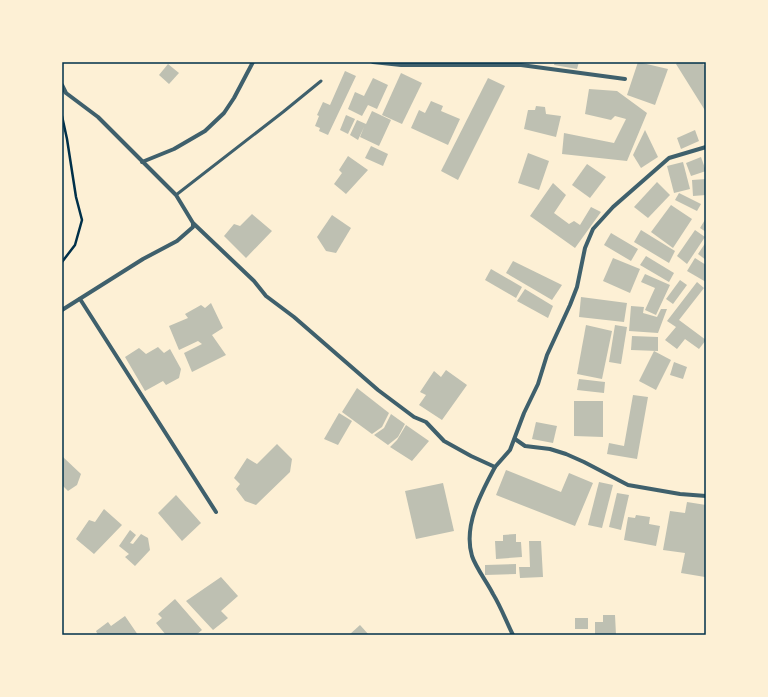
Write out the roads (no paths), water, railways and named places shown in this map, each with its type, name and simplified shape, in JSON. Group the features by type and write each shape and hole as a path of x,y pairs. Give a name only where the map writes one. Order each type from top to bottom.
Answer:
{"street":[{"path":"142,162 174,149 205,131 224,113 234,98 253,62"},
{"path":"373,62 401,66 521,65 625,79"},
{"path":"62,85 66,93 98,117 176,195 193,223 254,281 266,296 294,317 378,390 414,417 426,422 444,441 495,467"},
{"path":"513,635 499,604 472,556 469,536 475,509 495,467 510,450 515,439 524,413 538,384 547,355 577,287 585,248 593,229 612,207 669,158 706,147"},
{"path":"62,310 143,259 178,241 193,228 193,223"},
{"path":"80,299 216,512"},
{"path":"515,439 525,446 550,448 566,454 628,485 680,494 706,496"}],"lane":[{"path":"176,195 321,81"}]}
